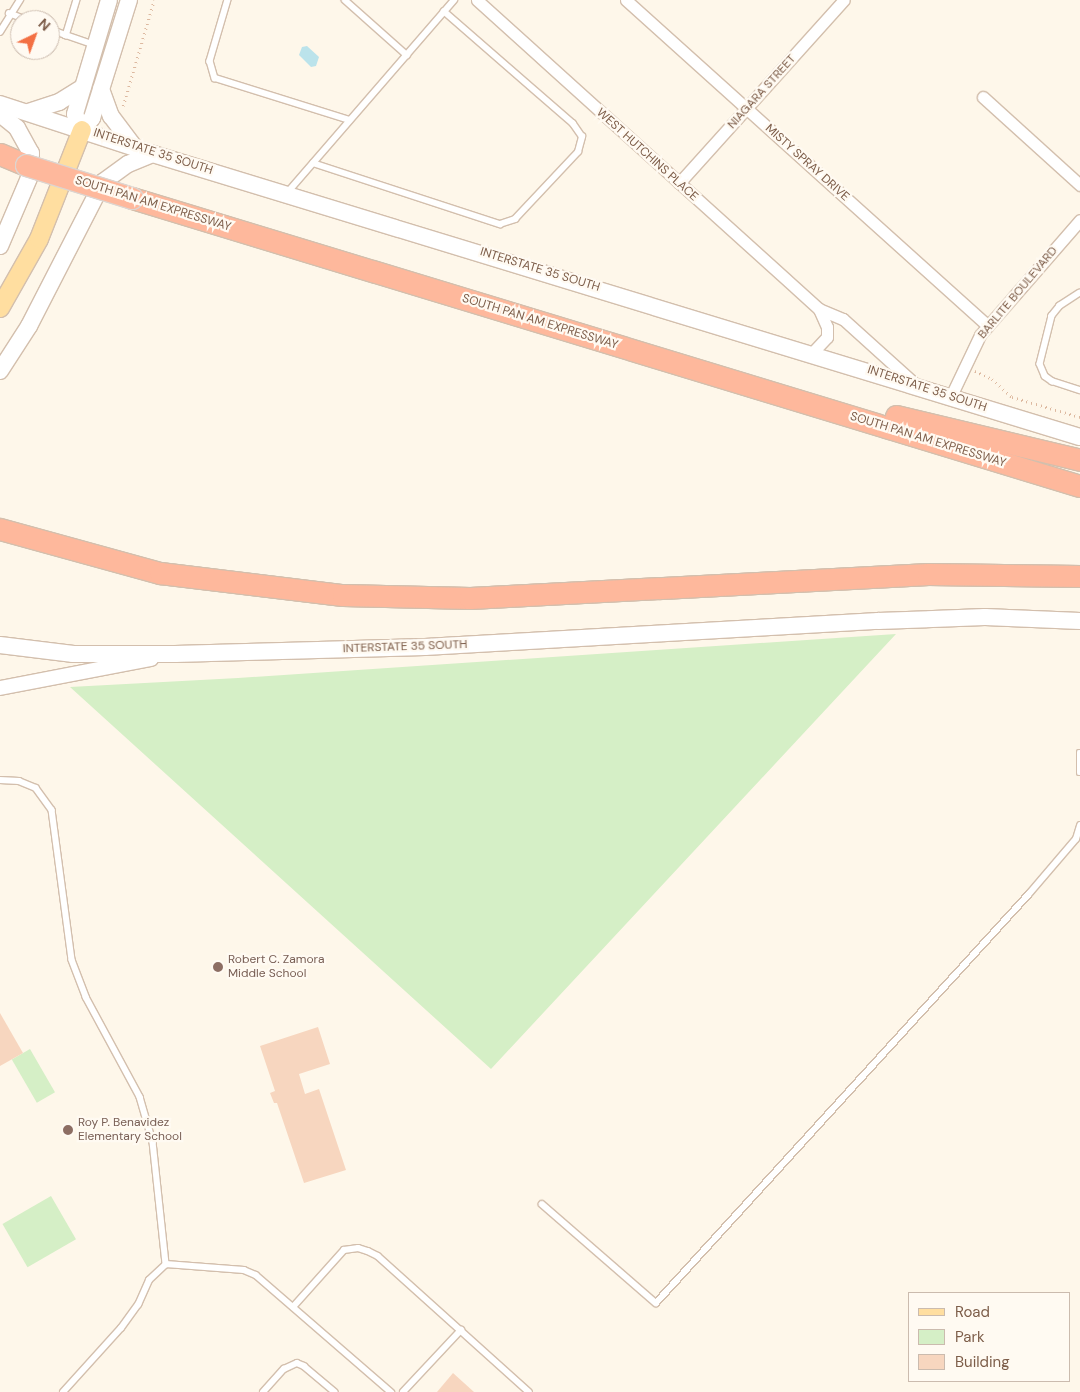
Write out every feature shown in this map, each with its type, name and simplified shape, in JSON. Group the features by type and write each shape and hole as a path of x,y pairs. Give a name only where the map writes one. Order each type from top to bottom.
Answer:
{"highway":[{"path":"0,154 26,166"},
{"name":"SOUTH PAN AM EXPRESSWAY","path":"0,159 1080,486"},
{"path":"792,398 882,412 1080,460"},
{"path":"0,529 160,574 343,595 470,598 919,575 1026,574 1080,576"},
{"path":"1026,574 1080,583"}],"main road":[{"path":"82,130 75,114 109,0"},
{"path":"0,308 39,239 82,130 92,120 129,0"},
{"path":"28,112 59,102 83,87"},
{"path":"101,89 111,116 135,148"},
{"name":"INTERSTATE 35 SOUTH","path":"0,104 153,154 812,353 950,398 1080,437"},
{"path":"0,114 17,128 31,154 29,178 0,246"},
{"path":"0,371 29,326 103,182 128,164 153,154"},
{"name":"INTERSTATE 35 SOUTH","path":"0,645 73,654 175,654 425,647 887,620 984,617 1080,621"}],"street":[{"name":"WEST HUTCHINS PLACE","path":"476,0 819,309 843,319 916,386"},
{"name":"MISTY SPRAY DRIVE","path":"626,0 988,326"},
{"name":"NIAGARA STREET","path":"679,183 844,0"},
{"path":"983,97 1080,185"},
{"name":"BARLITE BOULEVARD","path":"950,398 972,349 988,326 1080,220"},
{"name":"WEST HUTCHINS PLACE","path":"812,353 827,337 827,327 819,309"},
{"path":"0,688 175,654"}],"lane":[{"path":"0,32 9,13 20,0"},
{"path":"66,35 77,0"},
{"path":"228,0 210,61 215,78 350,120"},
{"path":"345,0 407,55"},
{"path":"286,194 454,0"},
{"path":"313,162 500,224 515,219 578,152 582,137 573,124 444,12"},
{"path":"60,33 96,45"},
{"path":"1080,293 1060,306 1052,316 1040,364 1052,382 1080,390"},
{"path":"1080,753 1080,772"},
{"path":"0,780 19,781 36,788 52,810 72,960 86,997 140,1097 153,1142 166,1264"},
{"path":"542,1204 656,1303 1029,894 1076,839 1080,826"},
{"path":"293,1307 344,1250 358,1248 378,1256 529,1392"},
{"path":"73,1392 66,1390 121,1328 138,1305 149,1280 166,1264 244,1270 256,1275 391,1392"},
{"path":"404,1392 461,1330"},
{"path":"263,1392 284,1369 297,1363 304,1366 335,1392"}],"path":[{"path":"123,111 154,0"},
{"path":"971,369 992,379 1012,397 1080,417"}],"green space":[{"path":"896,634 491,1069 70,687 238,678"},
{"path":"30,1049 55,1092 37,1103 12,1060"},
{"path":"51,1196 76,1239 28,1267 3,1224"}],"water":[{"path":"307,46 319,57 316,66 311,67 299,55 302,47"}],"building":[{"path":"0,1013 23,1053 0,1066"},
{"path":"318,1027 330,1064 299,1074 305,1094 319,1089 346,1170 304,1183 277,1103 274,1103 270,1093 275,1091 260,1046"},
{"path":"453,1373 474,1392 437,1392"}],"place":[{"name":"Robert C. Zamora Middle School","path":"218,967"},
{"name":"Roy P. Benavidez Elementary School","path":"68,1130"}]}
